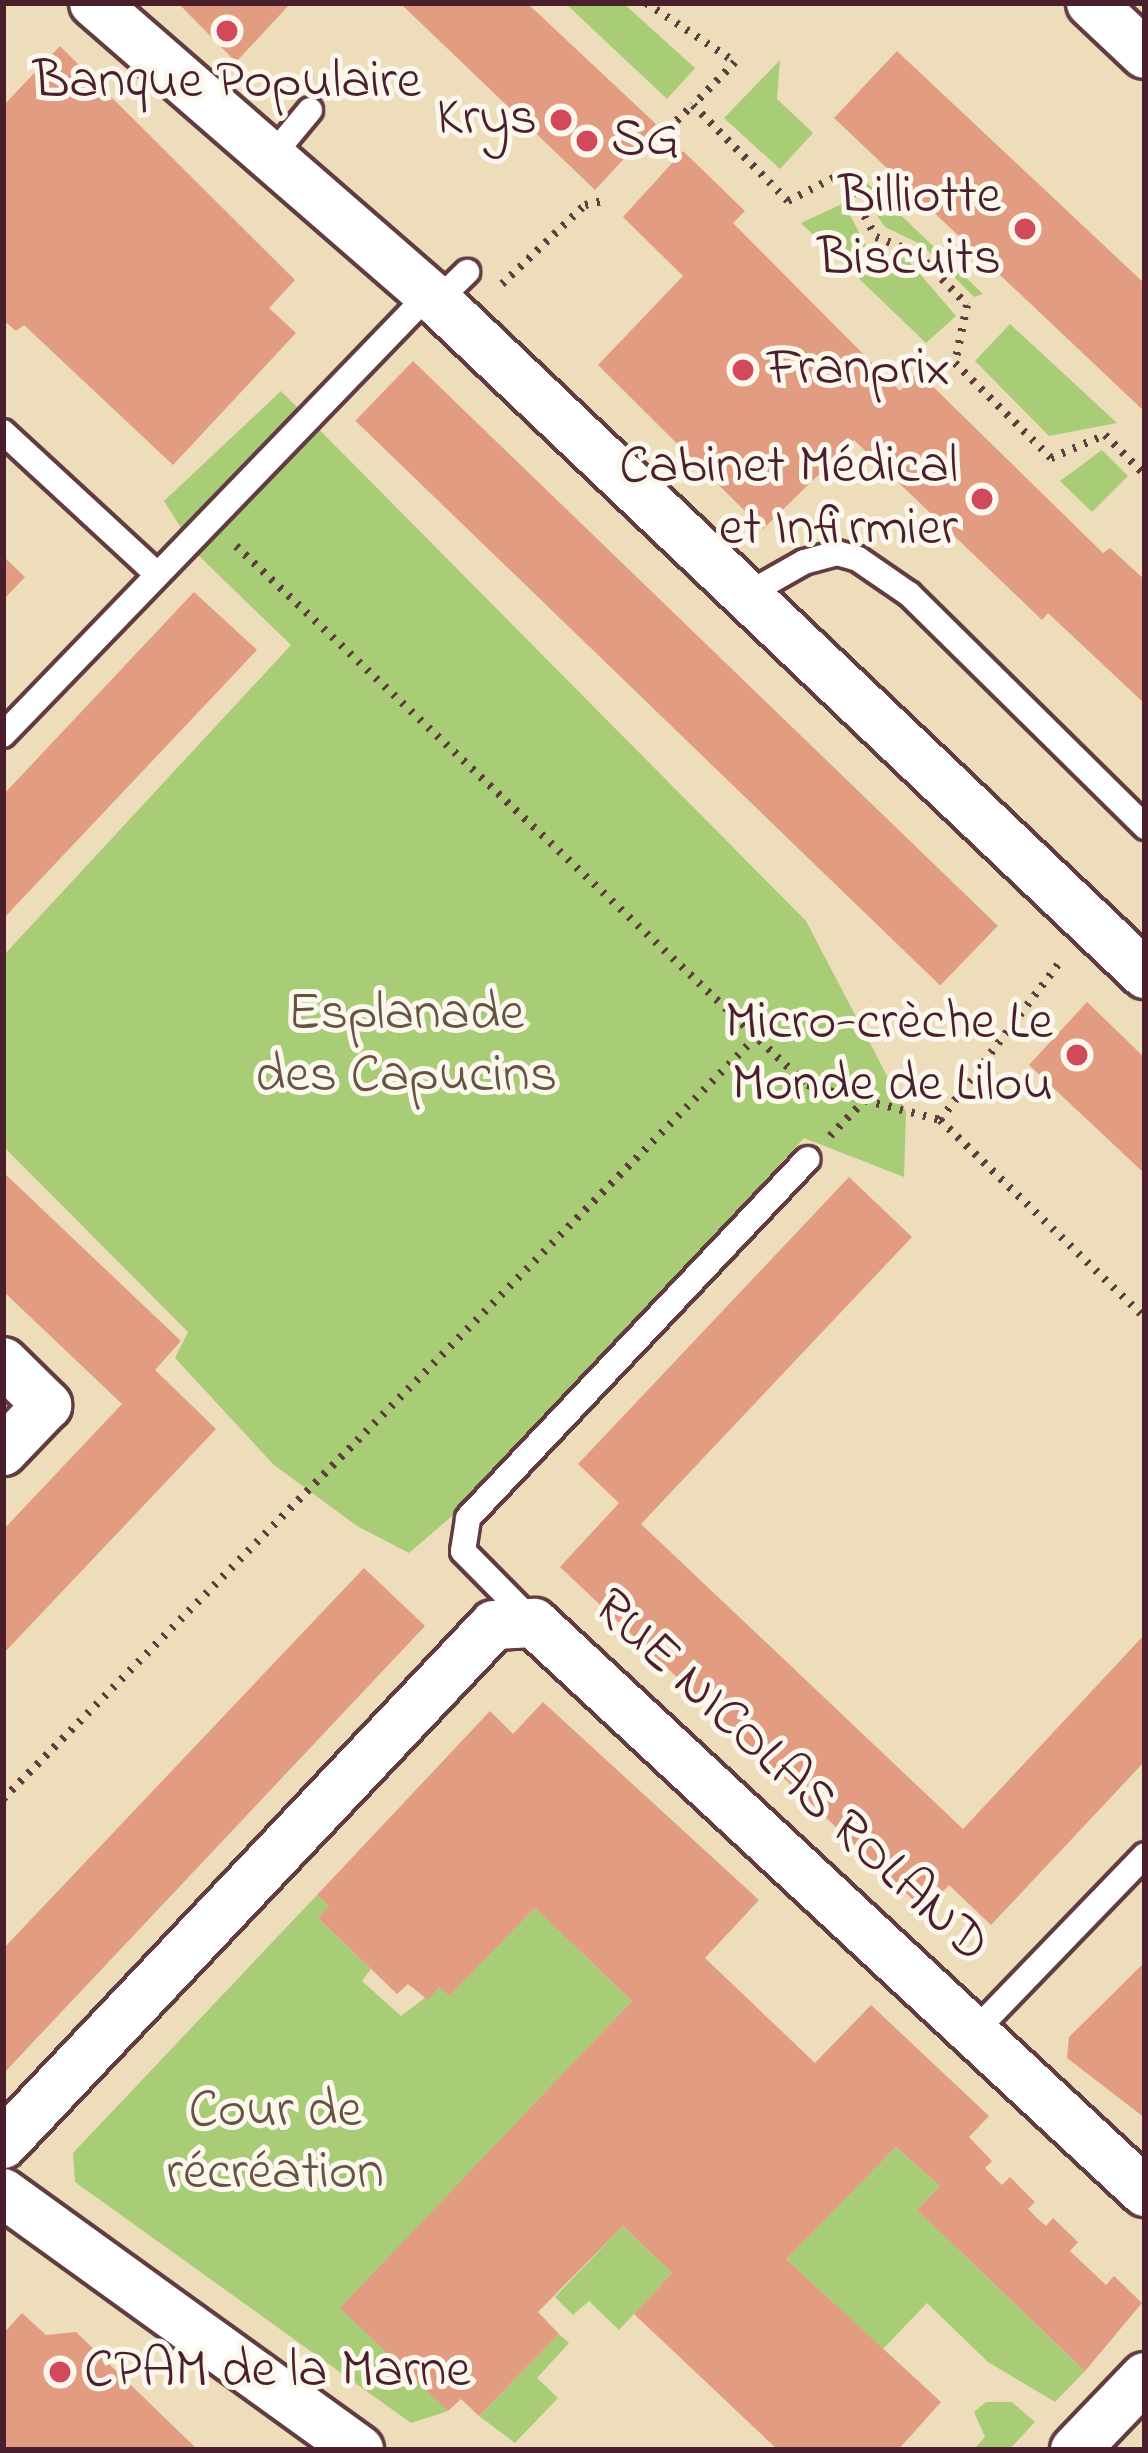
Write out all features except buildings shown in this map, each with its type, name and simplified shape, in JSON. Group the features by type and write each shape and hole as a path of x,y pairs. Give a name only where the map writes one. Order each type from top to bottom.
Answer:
{"street":[{"path":"94,3 271,157 449,298 746,595 1145,974"},
{"path":"1091,3 1145,53"},
{"path":"3,1363 47,1405 3,1451"},
{"name":"RUE NICOLAS ROLAND","path":"3,2144 494,1625 534,1623 1145,2192"},
{"path":"3,2193 359,2450"},
{"path":"1075,2450 1145,2377"}],"lane":[{"path":"271,157 310,110"},
{"path":"3,736 209,520 449,298"},
{"path":"3,432 156,573"},
{"path":"746,595 805,562 837,553 858,559 909,594 1145,826"},
{"path":"534,1623 463,1551 469,1518 808,1159"},
{"path":"976,2030 1145,1855"}],"path":[{"path":"646,3 735,62 668,129"},
{"path":"693,105 788,201 841,174 876,237 917,253 967,305 955,363 1051,458 1105,435 1145,476"},
{"path":"449,298 584,205 606,200"},
{"path":"209,520 806,1085 940,1120 1145,1318"},
{"path":"940,1120 1090,922"},
{"path":"3,1799 756,1037"}],"green space":[{"path":"565,3 623,3 695,68 667,99"},
{"path":"780,60 777,99 813,133 780,169 724,118"},
{"path":"861,177 983,294 974,297 922,245 885,227 857,187"},
{"path":"844,203 866,246 907,259 956,316 926,343 801,223"},
{"path":"1010,324 1117,423 1049,436 975,361"},
{"name":"Esplanade des Capucins","path":"281,391 806,921 906,1112 904,1177 804,1138 472,1499 409,1553 357,1526 274,1465 175,1358 188,1332 3,1146 3,956 291,645 199,556 164,501"},
{"path":"1102,450 1128,476 1092,512 1060,481"},
{"name":"Cour de récréation","path":"317,1895 329,1906 319,1919 371,1969 362,1981 401,2016 439,1987 449,1996 535,1908 632,2001 341,2308 448,2411 411,2423 75,2182 73,2153"},
{"path":"896,2147 940,2186 917,2210 1085,2371 1055,2402 988,2362 927,2303 883,2349 786,2259"},
{"path":"623,2226 672,2273 619,2330 589,2301 573,2315 555,2297"},
{"path":"559,2334 569,2343 537,2378 558,2398 515,2443 479,2416"},
{"path":"986,2402 1012,2402 1035,2422 1009,2450 973,2450 985,2437 974,2412"}],"place":[{"name":"Banque Populaire","path":"227,31"},
{"name":"Krys","path":"561,120"},
{"name":"SG","path":"587,141"},
{"name":"Billiotte Biscuits","path":"1025,229"},
{"name":"Franprix","path":"743,370"},
{"name":"Cabinet Médical et Infirmier","path":"982,499"},
{"name":"Micro-crèche Le Monde de Lilou","path":"1077,1055"},
{"name":"CPAM de la Marne","path":"60,2372"}]}
